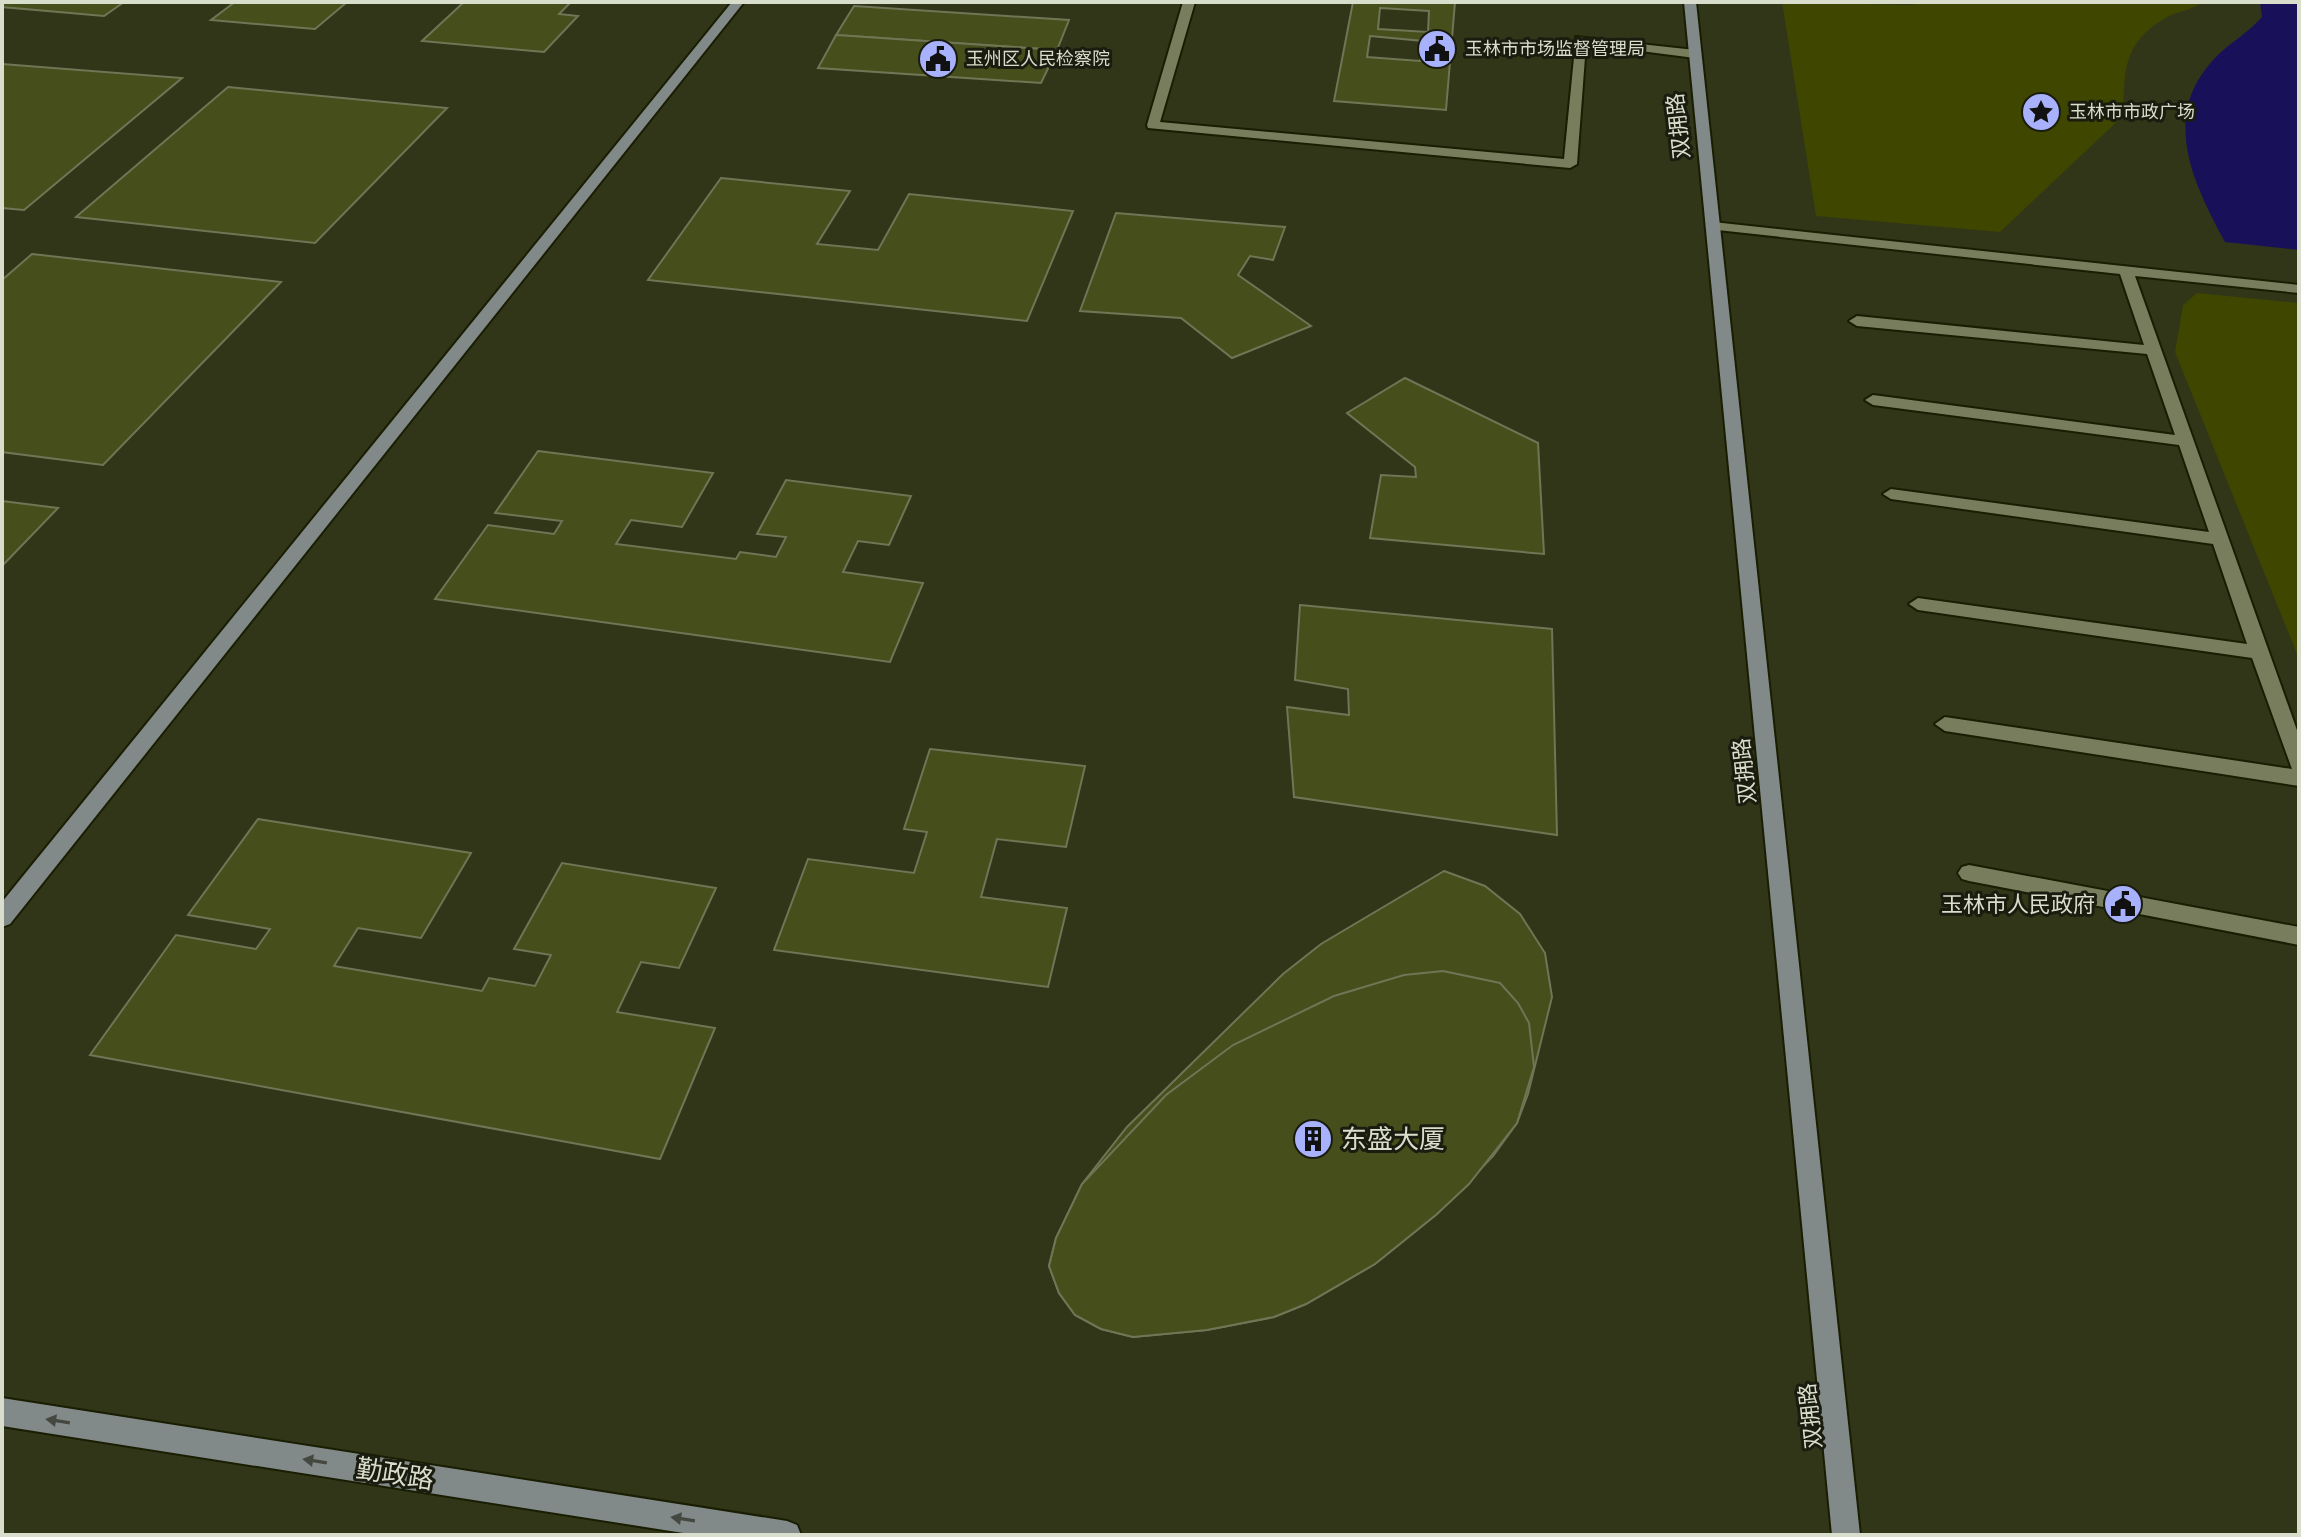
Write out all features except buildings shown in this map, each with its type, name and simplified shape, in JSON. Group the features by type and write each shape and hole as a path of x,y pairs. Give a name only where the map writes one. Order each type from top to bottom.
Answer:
{"street":[{"path":"2,918 738,2"},
{"path":"1189,2 1153,125 1570,164 1580,40 1695,54"},
{"name":"双拥路","path":"1690,2 1846,1535"},
{"path":"1713,226 2299,289"},
{"path":"2126,271 2299,764"},
{"path":"1857,321 2153,350"},
{"path":"1873,400 2185,441"},
{"path":"1891,494 2220,539"},
{"path":"1918,604 2260,652"},
{"path":"1945,724 2299,778"},
{"path":"1969,873 2299,936"},
{"name":"勤政路","path":"2,1412 787,1535"}],"green space":[{"path":"1782,2 1911,5 1923,2 2202,2 2167,17 2141,37 2126,71 2123,116 2000,232 1816,216"},
{"path":"2197,293 2299,303 2299,659 2175,352 2183,305"}],"shaded area":[{"path":"2260,2 2299,2 2299,250 2225,242 2201,194 2187,146 2186,122 2190,99 2201,76 2219,54 2262,17"}],"place":[{"name":"玉林市市场监督管理局","path":"1437,49"},
{"name":"玉州区人民检察院","path":"938,59"},
{"name":"玉林市市政广场","path":"2041,112"},
{"name":"玉林市人民政府","path":"2123,904"},
{"name":"东盛大厦","path":"1313,1139"}]}
